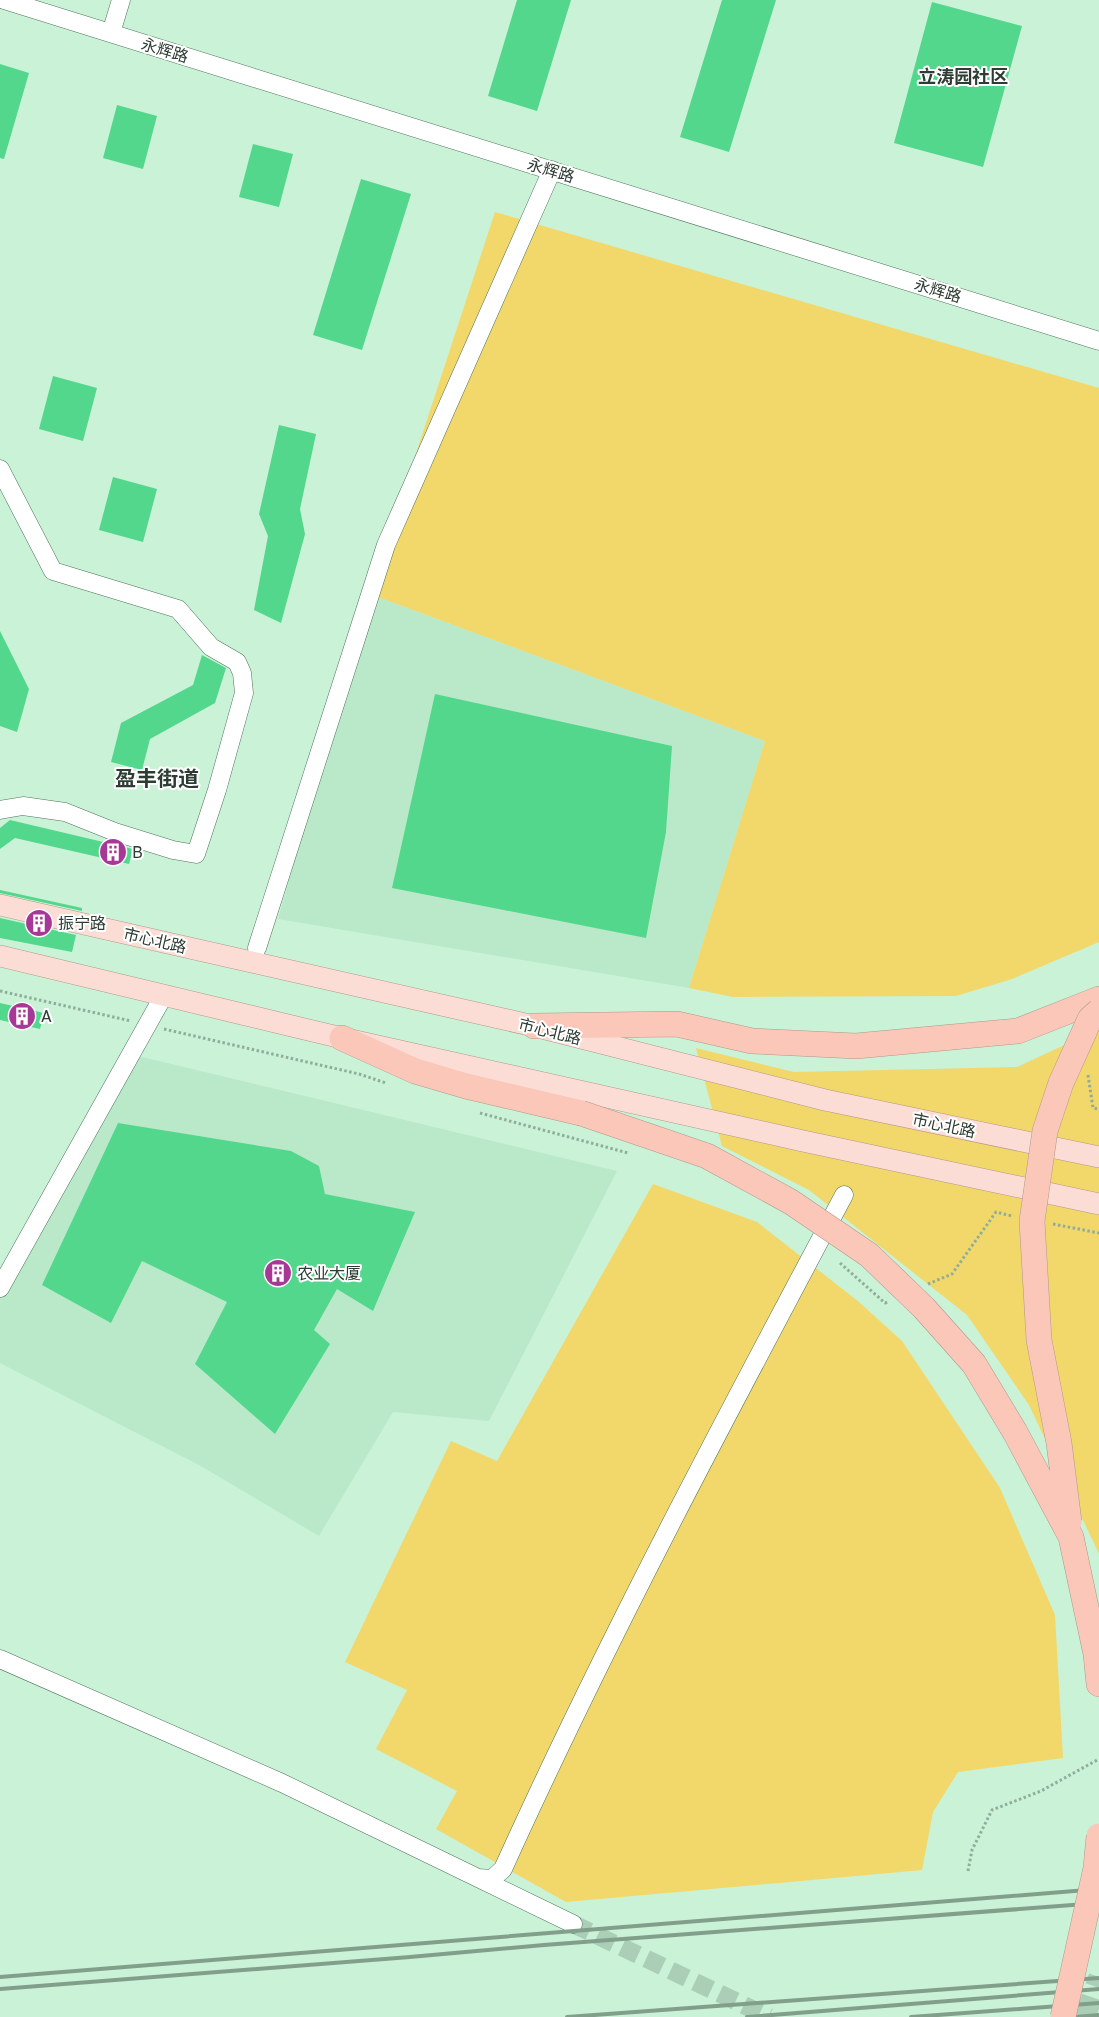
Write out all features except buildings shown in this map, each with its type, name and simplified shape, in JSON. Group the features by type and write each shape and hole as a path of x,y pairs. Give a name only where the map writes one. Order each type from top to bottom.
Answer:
{"highway":[{"path":"534,1026 677,1024 752,1041 856,1046 1018,1031 1099,999"},
{"path":"1099,1011 1090,1019 1061,1083 1045,1131 1032,1221 1039,1340 1059,1443 1071,1537 1096,1654 1099,1684"},
{"path":"342,1038 415,1071 466,1086 580,1113 707,1156 791,1202 869,1255 924,1308 974,1364 1015,1432 1071,1537"},
{"path":"1063,2017 1096,1868 1099,1836"}],"main road":[{"name":"市心北路","path":"0,905 534,1026 825,1100 1099,1157"},
{"path":"0,956 342,1038 802,1141 1099,1204"}],"street":[{"name":"永辉路","path":"4,0 1099,341"},
{"path":"111,34 121,0"},
{"path":"257,948 386,545 552,170"},
{"path":"0,469 53,571 178,609 211,647 237,662 242,673 244,693 217,790 196,854 173,850 115,832 65,812 23,806 0,810"},
{"path":"0,1288 164,995"},
{"path":"478,1878 492,1879 503,1869 543,1779 677,1511 844,1195"},
{"path":"0,1659 282,1783 573,1924"}],"path":[{"path":"0,991 359,1074 395,1086"},
{"path":"1088,1072 1093,1108 1099,1109"},
{"path":"476,1112 636,1156"},
{"path":"927,1285 952,1274 996,1212 1014,1216"},
{"path":"1050,1223 1099,1233"},
{"path":"819,1243 885,1303 894,1300"},
{"path":"968,1871 972,1850 992,1810 1041,1791 1099,1759"}],"shaded area":[{"path":"495,212 1099,388 1099,942 1012,979 956,996 733,997 689,988 765,741 370,594"},
{"path":"370,594 765,741 689,988 278,919"},
{"path":"1099,1029 1099,1554 1029,1405 967,1315 809,1190 722,1146 696,1048 794,1072 1017,1067"},
{"path":"134,1055 617,1171 489,1421 393,1412 319,1536 199,1465 0,1363 0,1292"},
{"path":"653,1184 757,1222 859,1302 902,1341 1000,1488 1055,1615 1063,1758 958,1772 933,1812 922,1870 566,1902 436,1829 457,1791 376,1749 407,1690 345,1662 451,1441 497,1461"}],"tunnel":[{"path":"573,1924 769,2017"},
{"path":"1085,2017 1099,1977"}],"railway":[{"path":"0,1977 1099,1889"},
{"path":"0,1989 1099,1903"},
{"path":"567,2017 1099,1978"},
{"path":"747,2017 1099,1989"},
{"path":"911,2017 1099,2003"},
{"path":"1074,2017 1099,2015"}],"place":[{"name":"B","path":"113,852"},
{"name":"振宁路","path":"39,923"},
{"name":"A","path":"22,1016"},
{"name":"农业大厦","path":"278,1273"}],"district":[{"name":"立涛园社区","path":"963,77"},
{"name":"盈丰街道","path":"157,779"}]}
